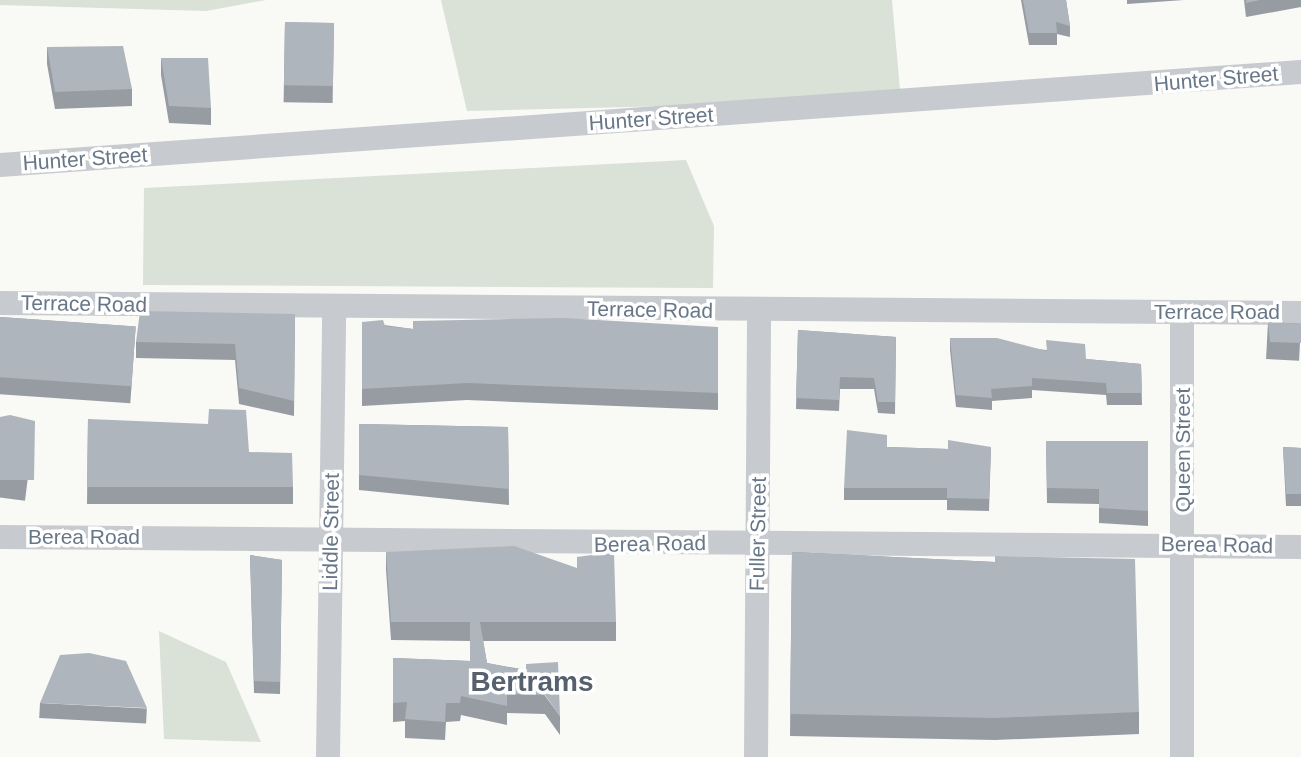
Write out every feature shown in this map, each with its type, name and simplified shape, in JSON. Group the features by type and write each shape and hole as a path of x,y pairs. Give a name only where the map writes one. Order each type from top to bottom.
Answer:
{"street":[{"name":"Hunter Street","path":"0,165 1301,72"},
{"name":"Terrace Road","path":"0,303 759,311 1301,313"},
{"name":"Liddle Street","path":"328,757 334,307"},
{"name":"Fuller Street","path":"756,757 759,311"},
{"name":"Queen Street","path":"1182,312 1182,757"},
{"name":"Berea Road","path":"0,537 1301,547"}],"shaded area":[{"path":"0,0 266,0 206,11 0,5"},
{"path":"441,0 892,0 900,90 747,104 467,111"},
{"path":"686,160 714,226 713,288 143,285 144,188"},
{"path":"159,631 226,662 261,742 164,739"}],"building":[{"path":"1023,0 1066,0 1070,26 1056,22 1057,33 1029,33"},
{"path":"285,22 334,23 333,86 284,85"},
{"path":"123,46 132,89 55,92 47,47"},
{"path":"161,58 208,58 211,108 169,106"},
{"path":"140,311 295,314 294,401 239,388 235,344 136,342"},
{"path":"0,317 136,326 131,386 0,377"},
{"path":"563,318 718,327 718,393 467,383 362,389 362,322 383,320 385,326 413,329 413,321"},
{"path":"1268,322 1301,324 1301,343 1270,342"},
{"path":"798,330 896,337 895,402 878,402 874,378 840,377 839,400 796,398"},
{"path":"950,338 997,338 1047,351 1046,340 1085,344 1086,359 1141,364 1142,393 1107,393 1106,383 1032,378 1032,386 991,389 992,398 956,395"},
{"path":"209,409 246,410 249,452 292,453 293,487 87,487 88,419 208,424"},
{"path":"10,415 35,421 34,480 0,480 0,417"},
{"path":"359,424 508,427 509,489 359,475"},
{"path":"847,430 887,435 887,447 948,449 948,440 991,447 989,499 947,498 947,488 844,488"},
{"path":"1046,441 1148,441 1148,511 1099,508 1099,489 1047,488"},
{"path":"1283,447 1301,448 1301,494 1286,494"},
{"path":"514,546 577,568 577,557 614,552 616,622 480,622 487,663 526,671 526,664 558,662 560,716 545,695 507,694 507,706 461,696 460,703 446,703 445,722 405,719 407,702 393,703 393,658 470,661 470,622 391,622 386,552"},
{"path":"792,552 995,562 995,556 1135,559 1139,712 995,718 790,714"},
{"path":"250,555 282,560 280,682 254,681"},
{"path":"89,653 126,661 147,708 40,703 60,655"}],"district":[{"name":"Bertrams","path":"532,682"}]}
